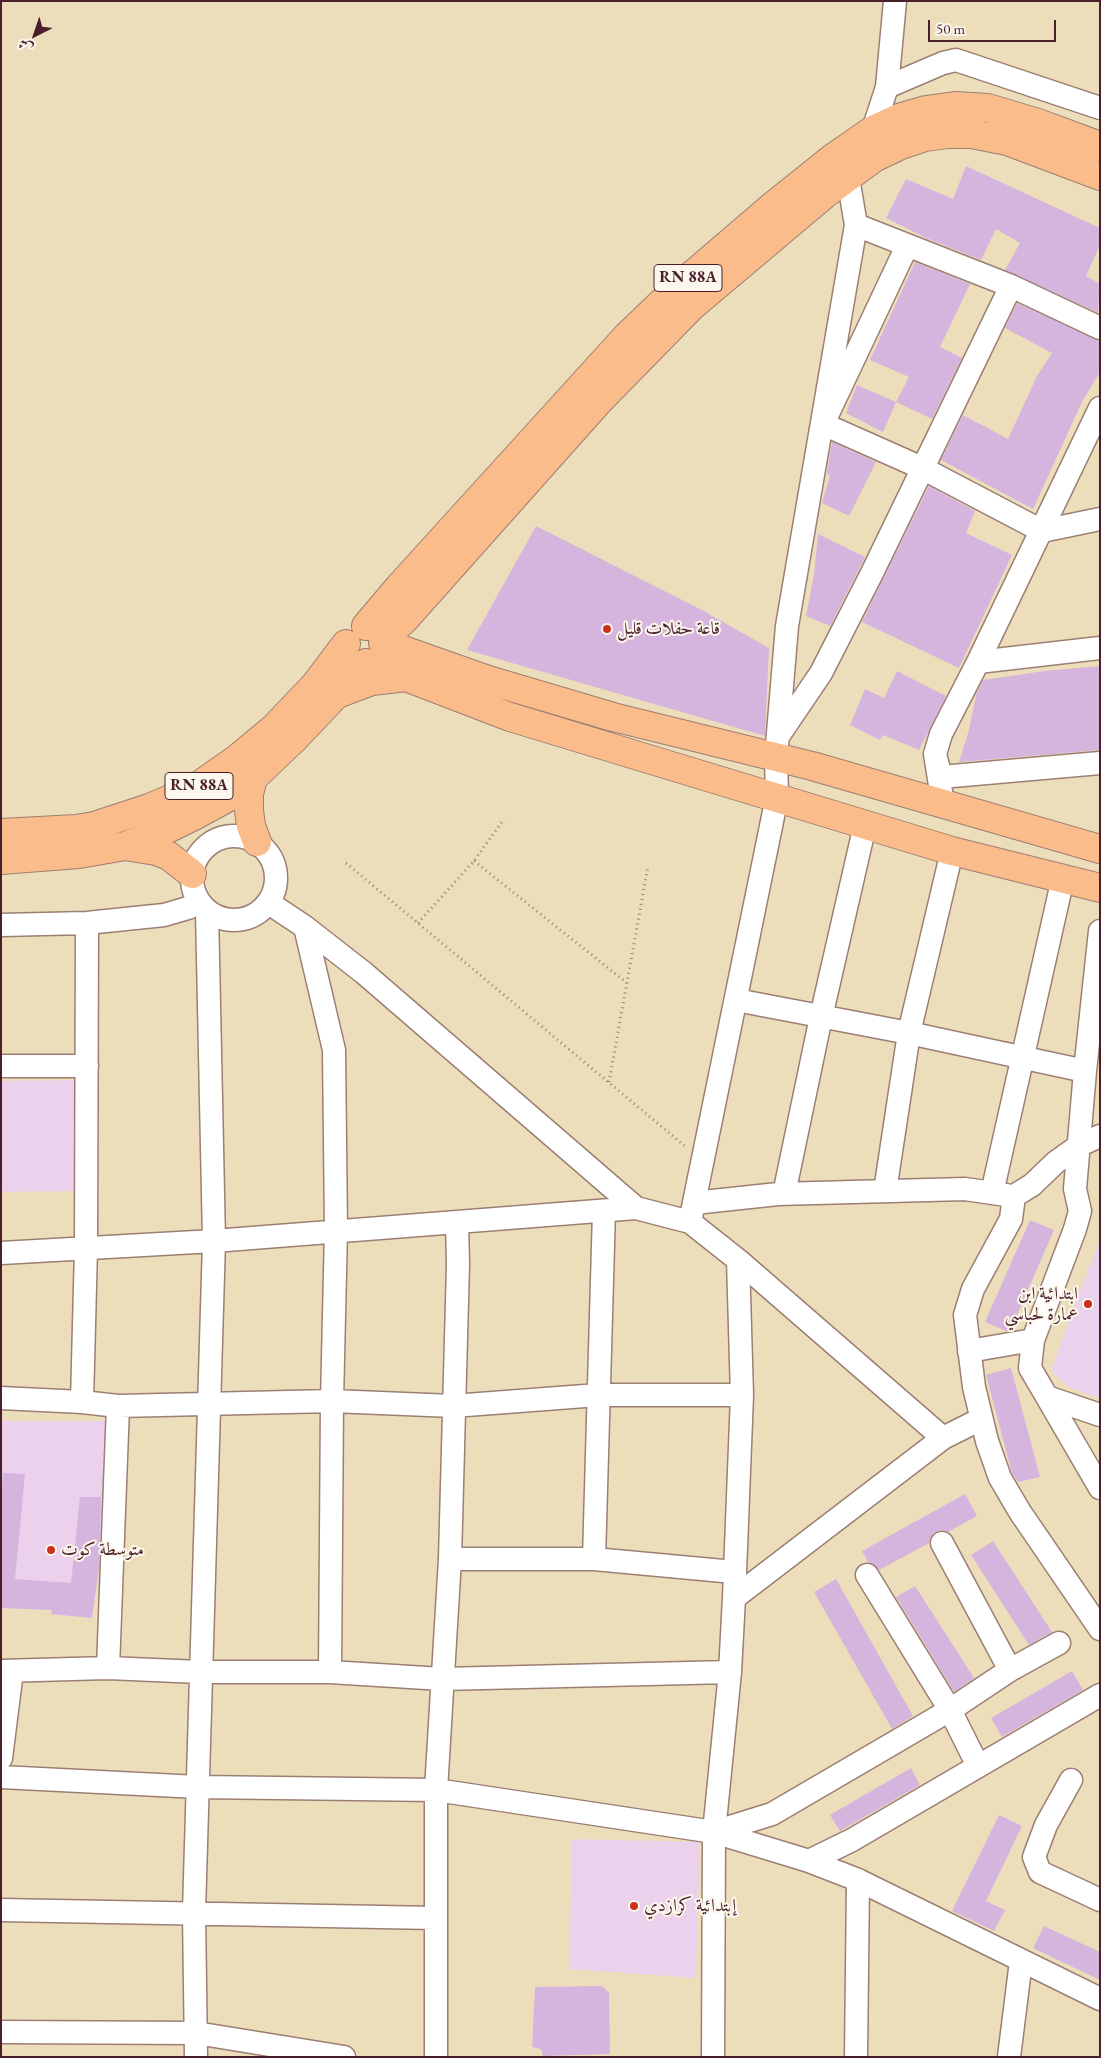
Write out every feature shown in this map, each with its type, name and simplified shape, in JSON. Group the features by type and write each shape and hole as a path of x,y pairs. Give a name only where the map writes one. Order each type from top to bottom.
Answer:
{"main road":[{"name":"RN 88A","path":"1,833 76,829 94,826 150,808 194,789 244,754 274,728 314,685 346,644 350,633 355,629 374,647 406,579 627,336 676,289 752,223 834,157 873,130 899,118 926,110 955,106 988,108 1038,123 1100,146"},
{"path":"1,860 79,854 125,846 155,835 192,817 227,798 253,778 339,693 374,647 404,620 599,402 692,306 811,205 874,158 901,145 925,137 948,134 972,134 1007,141 1100,176"},
{"path":"374,647 406,677 510,717 952,851 1100,888"},
{"path":"374,647 612,717 778,746 812,766 1100,848"},
{"path":"339,693 372,681 406,677"},
{"path":"253,778 249,794 249,810 251,826 257,842"},
{"path":"125,846 156,851 169,856 192,874"}],"street":[{"path":"873,130 888,87 895,1"},
{"path":"888,87 942,62 956,60 1100,108"},
{"path":"692,1212 777,797 778,746 787,626 856,225 848,178"},
{"path":"856,225 1011,286 1100,328"},
{"path":"823,424 907,246"},
{"path":"778,746 821,673 872,573 1011,286"},
{"path":"943,804 935,754 940,734 978,662 1100,408"},
{"path":"823,424 922,468 1042,531 1100,519"},
{"path":"978,662 1100,648"},
{"path":"935,754 941,777 1100,763"},
{"path":"784,1194 821,1017 866,825"},
{"path":"229,836 243,836 257,842 267,851 274,863 276,884 269,903 259,913 247,919 233,921 219,918 203,907 194,892 192,874 196,860 204,848 215,840 229,836"},
{"path":"885,1191 909,1033 952,851"},
{"path":"992,1193 1063,878"},
{"path":"269,903 305,927 364,973 636,1208"},
{"path":"1,924 87,923 164,915 203,907"},
{"path":"196,2057 194,1912 214,1241 203,907"},
{"path":"82,1402 86,1248 87,923"},
{"path":"305,927 334,1050 336,1230 332,1401 330,1672"},
{"path":"1100,931 1085,1071 1090,1140 1075,1189 1080,1211 1033,1340 1030,1368 1100,1488"},
{"path":"736,1000 909,1033 1085,1071"},
{"path":"1,1066 87,1066"},
{"path":"1,1253 214,1241 636,1208 692,1212 784,1194 965,1189 1014,1196 1032,1185 1056,1162 1090,1140"},
{"path":"1014,1196 1011,1219 973,1289 965,1315 974,1387 981,1419 1000,1478 1020,1512 1100,1629"},
{"path":"594,1559 604,1211"},
{"path":"692,1212 738,1260 944,1438"},
{"path":"436,2057 436,1790 450,1559 458,1264 457,1222"},
{"path":"712,2057 714,1832 730,1672 742,1395 738,1260"},
{"path":"969,1351 1033,1340"},
{"path":"1,1398 82,1402 118,1406 332,1401 453,1406 598,1395 742,1395"},
{"path":"1047,1397 1100,1414"},
{"path":"108,1668 118,1406"},
{"path":"734,1598 944,1438 981,1419"},
{"path":"942,1543 1010,1670"},
{"path":"450,1559 594,1559 734,1572"},
{"path":"867,1575 950,1710 978,1766"},
{"path":"714,1832 772,1814 950,1710 1010,1670 1060,1643"},
{"path":"1,1758 7,1671 108,1668 200,1672 330,1672 442,1678 730,1672"},
{"path":"809,1860 852,1840 1100,1695"},
{"path":"1,1777 198,1787 436,1790 714,1832 809,1860 858,1880 1100,1999"},
{"path":"1071,1780 1046,1825 1034,1857 1040,1872 1100,1900"},
{"path":"856,2057 858,1880"},
{"path":"1,1910 194,1912 436,1918"},
{"path":"1010,2057 1021,1961"},
{"path":"1,2032 196,2033 344,2057"}],"path":[{"path":"418,923 474,861 504,819"},
{"path":"474,861 627,983"},
{"path":"346,863 702,1160"},
{"path":"608,1082 648,866"}],"shaded area":[{"path":"74,1080 75,1191 1,1192 1,1081"},
{"name":"ابتدائية ابن عمارة لحباسي","path":"1100,1238 1100,1399 1068,1387 1051,1370"},
{"name":"متوسطة كوت","path":"1,1421 106,1421 106,1497 92,1618 51,1614 52,1610 1,1608"},
{"name":"إبتدائية كرازدي","path":"572,1839 700,1842 696,1978 569,1969"}],"building":[{"path":"966,166 1100,228 1100,245 1086,276 1100,284 1098,313 1005,270 1020,243 996,229 981,260 926,238 886,218 906,179 953,199"},
{"path":"915,262 970,284 940,347 962,358 932,419 896,402 909,377 870,360"},
{"path":"1017,303 1100,341 1100,372 1083,400 1033,509 941,460 963,415 1008,439 1037,376 1052,353 1005,328"},
{"path":"857,385 896,402 883,432 846,413"},
{"path":"832,442 876,462 849,516 822,503 830,476 827,473"},
{"path":"929,486 975,511 966,533 1012,555 959,668 862,622"},
{"name":"قاعة حفلات قليل","path":"536,526 702,610 769,648 765,736 467,650"},
{"path":"818,534 865,557 830,626 806,616 814,574"},
{"path":"1100,666 1100,750 959,762 969,730 976,695 983,680 1044,671"},
{"path":"897,671 946,696 919,750 883,735 880,740 850,725 865,689 884,698"},
{"path":"1030,1220 1054,1230 1010,1331 1006,1331 985,1322"},
{"path":"1011,1368 1040,1477 1018,1482 1012,1473 986,1375"},
{"path":"3,1473 25,1474 15,1579 71,1583 80,1497 101,1497 99,1568 92,1618 51,1614 52,1610 1,1608 1,1494"},
{"path":"965,1494 977,1516 948,1532 942,1530 935,1532 929,1543 879,1570 874,1564 868,1562 862,1551"},
{"path":"993,1541 1052,1632 1029,1645 971,1555"},
{"path":"836,1579 913,1716 892,1729 814,1592"},
{"path":"915,1586 974,1678 954,1692 896,1597"},
{"path":"1072,1671 1083,1690 1002,1737 991,1718"},
{"path":"911,1768 920,1785 840,1831 830,1815"},
{"path":"999,1815 1022,1826 986,1901 1005,1910 994,1931 952,1911"},
{"path":"1044,1926 1100,1952 1100,1980 1033,1948"},
{"path":"602,1986 609,1993 610,2054 543,2056 541,2049 532,2047 535,1987"}],"place":[{"name":"قاعة حفلات قليل","path":"607,629"},
{"name":"ابتدائية ابن عمارة لحباسي","path":"1088,1304"},
{"name":"متوسطة كوت","path":"51,1550"},
{"name":"إبتدائية كرازدي","path":"634,1906"}]}
